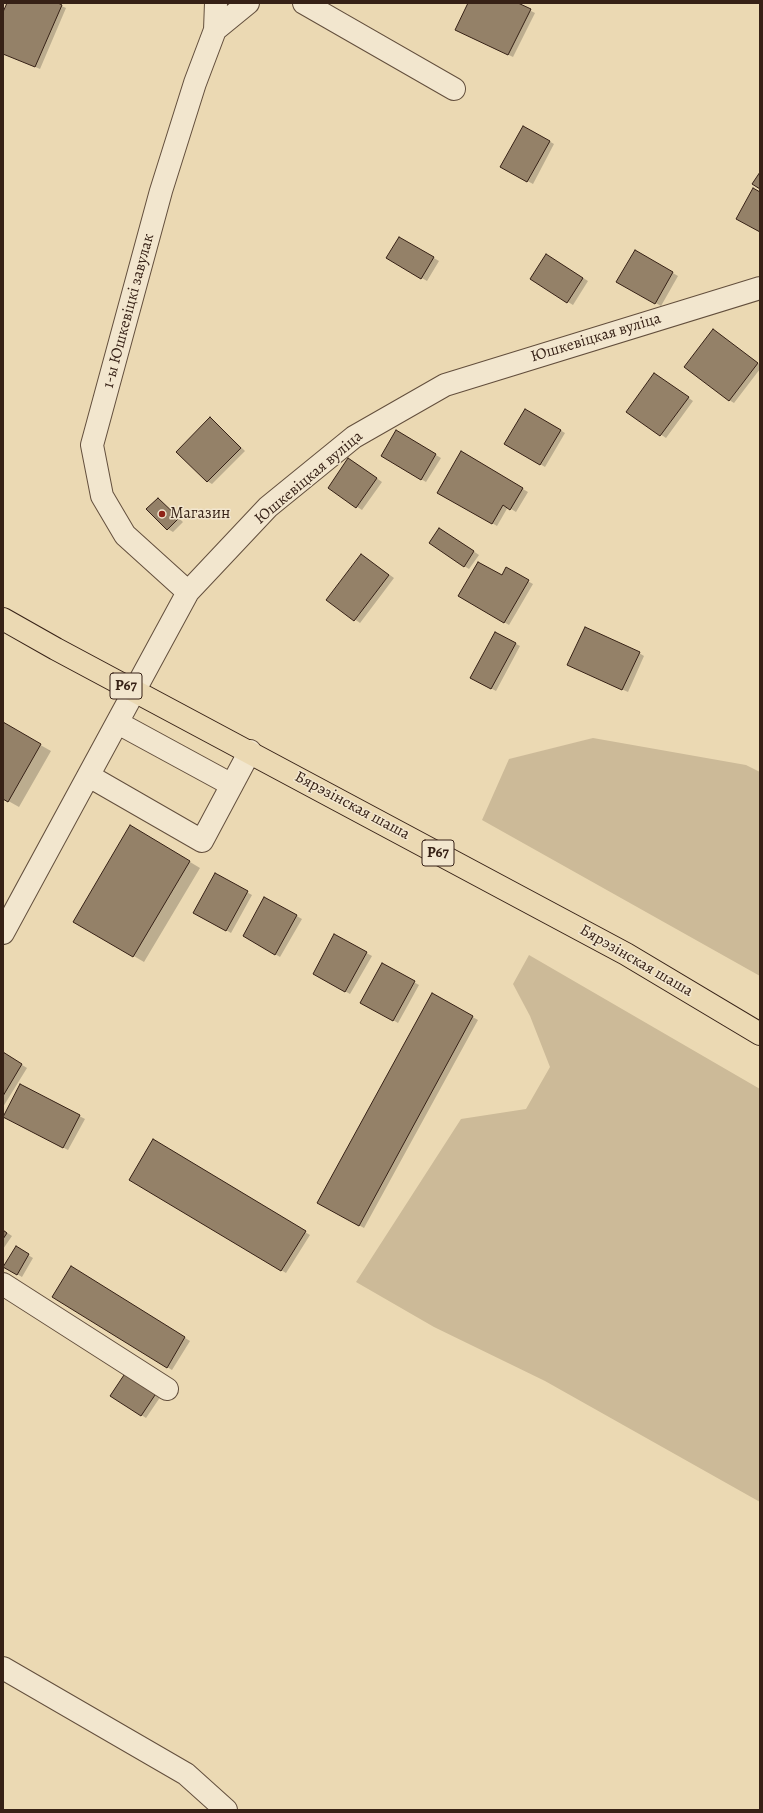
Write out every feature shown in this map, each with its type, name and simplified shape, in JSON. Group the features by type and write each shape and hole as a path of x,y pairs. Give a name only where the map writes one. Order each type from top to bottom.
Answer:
{"main road":[{"name":"Бярэзінская шаша","path":"3,619 136,692 250,751 626,954 760,1034"}],"street":[{"name":"1-ы Юшкевіцкі завулак","path":"188,592 125,535 102,496 92,445 161,191 195,83 215,30 216,3"},
{"path":"215,30 248,3"},
{"path":"304,3 454,89"},
{"name":"Юшкевіцкая вуліца","path":"3,933 136,692 188,592 268,507 348,442 445,385 760,288"},
{"path":"118,723 232,785"},
{"path":"89,776 202,841 250,751"},
{"path":"3,1284 167,1390"},
{"path":"3,1668 186,1774 226,1810"}],"shaded area":[{"path":"593,738 746,765 760,772 760,976 482,820 509,759"},
{"path":"529,955 760,1089 760,1502 545,1381 434,1327 356,1282 461,1119 526,1109 550,1067 530,1016 513,984"}],"building":[{"path":"7,3 58,3 62,5 35,67 3,54 3,12"},
{"path":"468,3 518,3 531,9 508,55 455,30"},
{"path":"523,126 550,141 527,182 500,167"},
{"path":"760,172 760,189 752,184"},
{"path":"753,188 760,192 760,232 736,219"},
{"path":"399,237 434,257 421,279 386,258"},
{"path":"635,250 673,272 655,304 616,282"},
{"path":"546,254 583,278 567,303 530,279"},
{"path":"713,329 758,363 729,401 684,367"},
{"path":"654,373 689,397 660,436 626,412"},
{"path":"525,409 561,430 540,465 504,444"},
{"path":"210,417 241,448 207,482 176,452"},
{"path":"396,430 436,454 421,480 381,456"},
{"path":"461,451 523,488 510,510 503,505 492,524 437,493"},
{"path":"348,458 377,478 356,508 328,488"},
{"name":"Магазин","path":"158,498 179,518 167,530 146,509"},
{"path":"439,528 474,551 464,567 429,543"},
{"path":"361,554 389,575 354,621 326,600"},
{"path":"478,562 502,575 506,567 529,580 504,623 458,596"},
{"path":"585,627 640,652 622,690 567,665"},
{"path":"495,632 516,643 491,689 470,678"},
{"path":"3,722 41,744 8,802 3,799"},
{"path":"130,825 190,861 133,957 73,922"},
{"path":"215,873 248,891 226,931 193,913"},
{"path":"264,897 297,915 275,955 243,936"},
{"path":"334,934 367,952 345,992 313,974"},
{"path":"382,963 415,981 393,1021 360,1003"},
{"path":"432,993 473,1016 359,1226 317,1203"},
{"path":"3,1052 22,1064 3,1096"},
{"path":"20,1084 80,1115 63,1148 3,1117"},
{"path":"153,1139 306,1231 281,1271 129,1180"},
{"path":"3,1230 7,1233 3,1239"},
{"path":"16,1246 29,1254 17,1275 3,1267"},
{"path":"71,1266 185,1337 167,1368 52,1297"},
{"path":"128,1369 159,1389 141,1416 110,1396"}],"place":[{"name":"Магазин","path":"162,514"}]}
